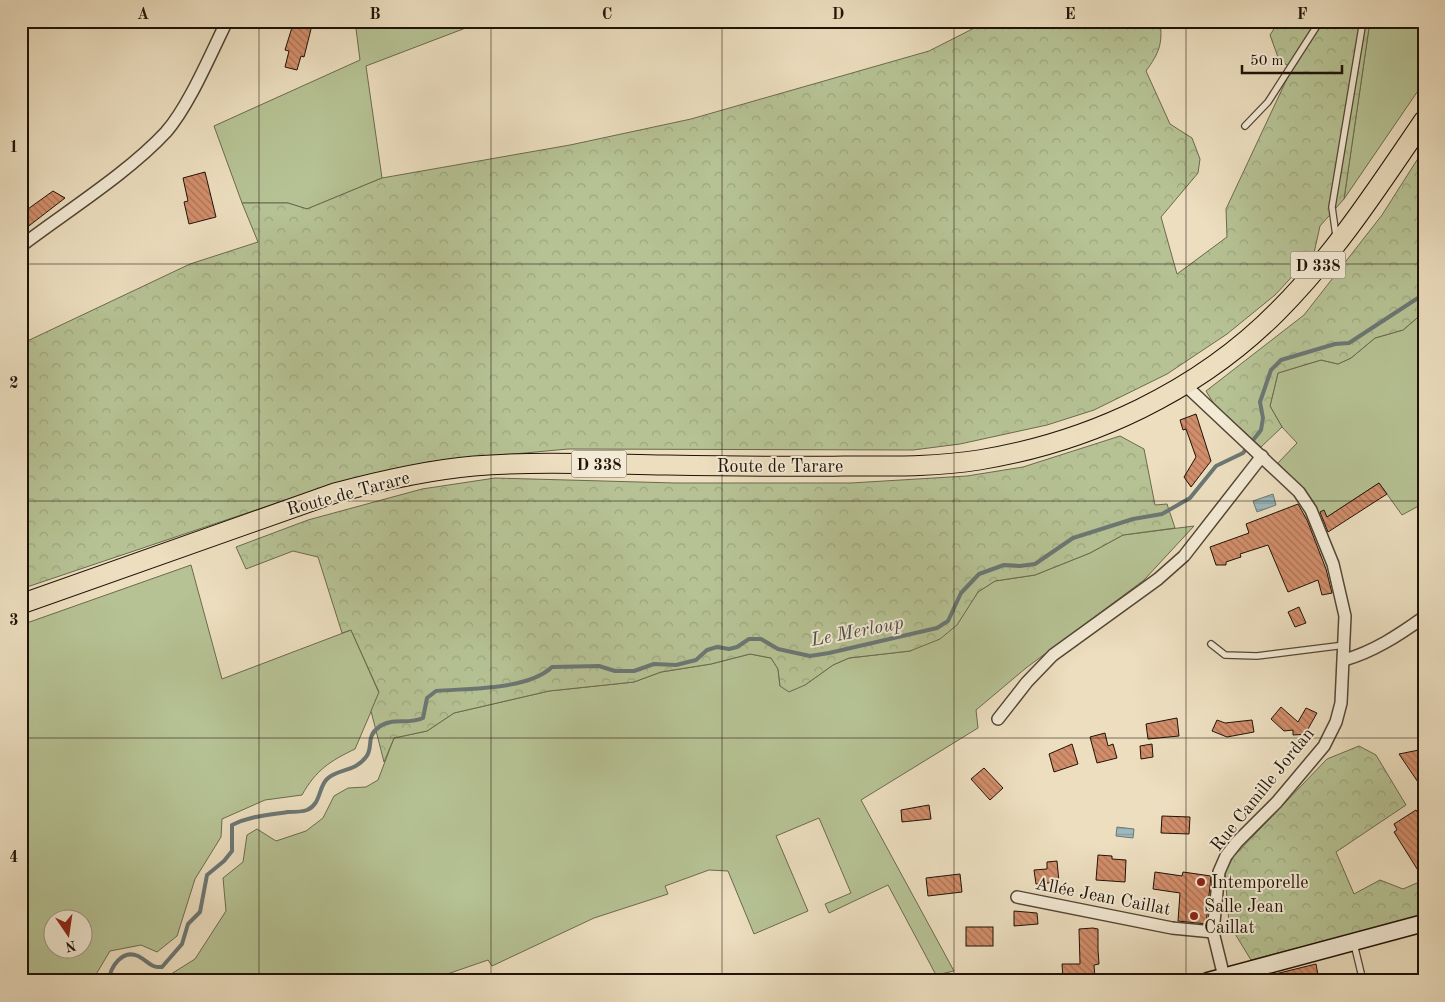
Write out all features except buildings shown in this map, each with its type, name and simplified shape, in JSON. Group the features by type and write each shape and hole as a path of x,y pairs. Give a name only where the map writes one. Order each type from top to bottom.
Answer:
{"main road":[{"name":"Route de Tarare","path":"21,604 259,519 375,482 473,466 537,463 908,466 979,460 1052,443 1104,426 1184,384 1240,345 1279,311 1338,243 1424,120"}],"street":[{"path":"21,246 136,160 167,131 192,90 227,21"},
{"name":"Rue Camille Jordan","path":"1184,384 1299,492 1311,510 1323,536 1333,564 1345,616 1341,703 1336,722 1324,746 1277,802 1237,842 1226,856 1219,872 1212,932 1225,978"},
{"path":"998,719 1027,682 1053,655 1158,579 1184,556 1260,454"},
{"path":"1344,660 1361,655 1399,634 1424,617"},
{"name":"Allée Jean Caillat","path":"1017,897 1172,928 1212,932"},
{"path":"1208,981 1225,978 1424,923"}],"lane":[{"path":"1245,126 1268,102 1320,21"},
{"path":"1338,243 1332,207 1363,21"},
{"path":"1212,644 1225,654 1257,656 1345,645"},
{"path":"1353,942 1363,981"}],"green space":[{"path":"355,21 484,21 366,66 382,178 307,209 288,203 242,203 214,126 360,60"},
{"path":"988,21 1160,21 1161,36 1159,48 1146,71 1170,124 1192,138 1200,159 1198,173 1161,217 1177,274 1227,237 1226,209 1292,68 1279,60 1270,35 1279,21 1370,21 1344,199 1320,226 1314,253 1275,295 1227,334 1167,374 1094,410 1047,425 960,444 913,450 568,449 428,462 339,482 21,589 21,344 190,264 258,242 242,203 288,203 307,209 382,178 570,145 691,119 929,51"},
{"path":"1370,21 1424,21 1424,82 1344,199"},
{"path":"1424,149 1424,312 1403,330 1375,338 1351,358 1338,364 1321,360 1278,373 1270,406 1282,427 1261,447 1214,404 1206,391 1304,315 1382,215"},
{"path":"1424,312 1424,503 1402,515 1379,483 1321,521 1309,496 1278,463 1297,443 1282,427 1270,406 1278,373 1321,360 1338,364 1351,358 1375,338 1403,330"},
{"path":"1120,436 1144,449 1155,505 1167,504 1175,528 1123,535 1090,553 1035,575 995,581 978,592 957,625 940,639 910,651 849,658 833,665 805,685 789,692 780,686 778,669 771,658 750,654 711,664 661,672 634,682 549,691 454,713 427,731 394,738 384,762 371,711 379,692 351,630 342,633 318,557 293,551 246,569 236,547 308,520 422,489 495,478 675,483 851,483 967,476 1023,467"},
{"path":"1194,526 1144,580 1026,668 976,710 978,728 861,800 954,971 936,975 888,885 829,913 825,904 851,893 819,818 776,836 808,911 754,934 728,871 709,870 665,886 668,894 594,918 492,966 488,960 427,981 358,981 354,979 349,981 160,981 195,959 226,911 223,878 243,862 247,835 257,829 276,841 306,831 323,818 334,796 348,788 366,787 378,780 394,738 427,731 454,713 549,691 634,682 661,672 711,664 750,654 771,658 778,669 780,686 805,685 833,665 849,658 910,651 957,624 978,592 995,581 1035,575 1090,553 1123,535"},
{"path":"191,565 222,679 351,630 379,693 355,749 324,767 307,786 302,795 265,800 222,819 221,837 195,879 177,936 157,952 141,945 110,951 92,981 21,981 21,625"},
{"path":"1359,746 1376,755 1406,805 1336,852 1354,894 1380,880 1403,889 1424,880 1424,915 1251,960 1229,924 1225,873 1233,857 1327,759"}],"water":[{"path":"1273,494 1276,505 1257,512 1253,501"},
{"path":"1117,827 1134,829 1133,838 1116,836"}],"waterway":[{"name":"Le Merloup","path":"109,981 114,965 122,957 132,954 152,965 162,967 182,944 188,924 200,912 207,875 224,861 232,851 232,825 252,818 303,811 312,807 327,779 336,773 356,766 366,757 372,734 379,727 389,722 412,721 423,718 427,698 436,691 514,684 542,675 552,667 599,666 615,671 634,671 654,664 676,665 696,660 707,650 717,647 729,649 737,647 749,639 761,639 778,649 810,656 937,628 948,621 961,593 979,574 1004,565 1020,566 1035,564 1073,538 1133,519 1162,514 1190,498 1216,466 1243,453 1261,430 1263,418 1260,402 1271,370 1281,360 1335,344 1349,343 1424,294"}],"place":[{"name":"Intemporelle","path":"1201,882"},
{"name":"Salle Jean Caillat","path":"1194,916"}]}
